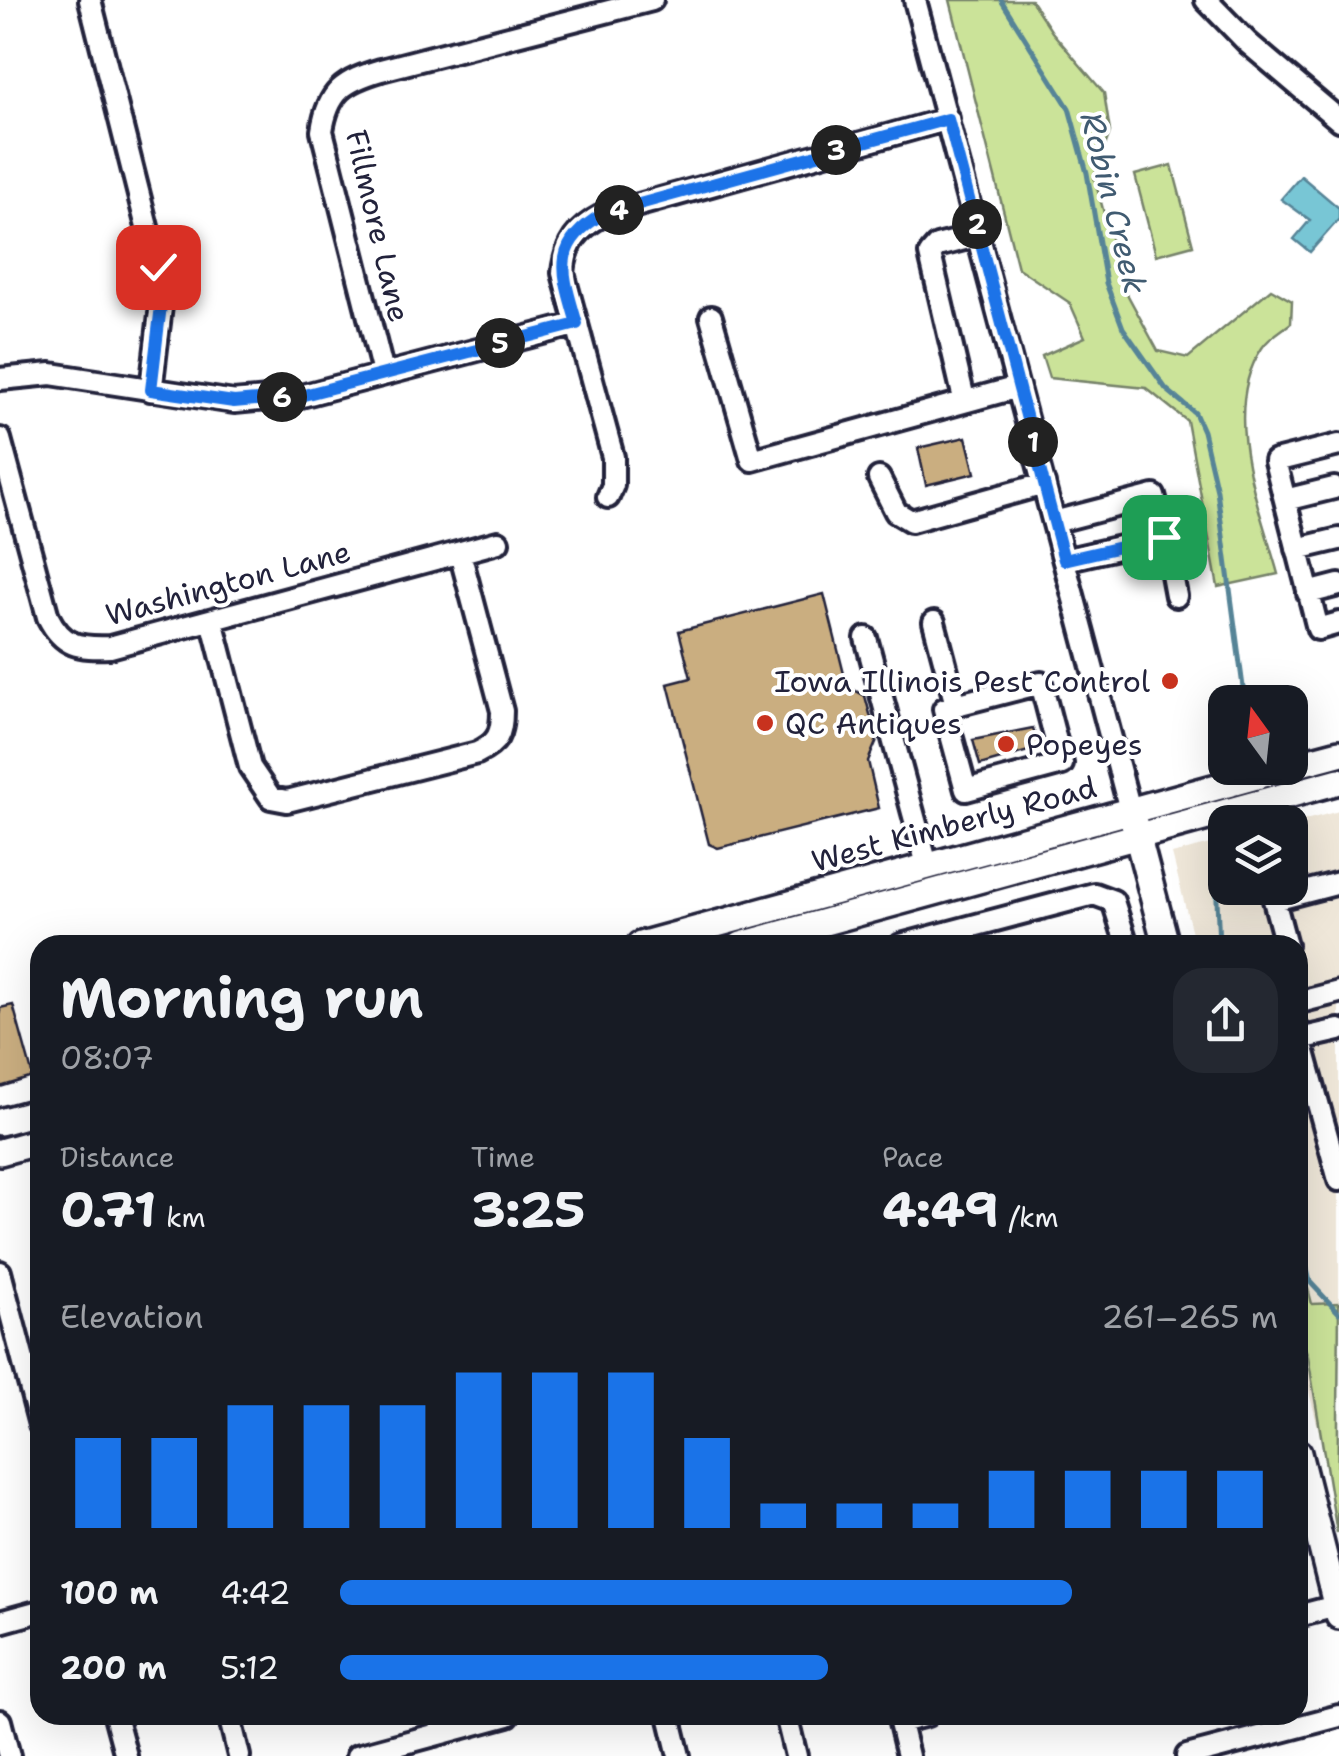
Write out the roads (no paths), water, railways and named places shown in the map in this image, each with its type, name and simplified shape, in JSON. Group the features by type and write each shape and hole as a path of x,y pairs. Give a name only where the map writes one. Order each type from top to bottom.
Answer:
{"main road":[{"name":"West Kimberly Road","path":"1308,762 1339,753"},
{"name":"West Kimberly Road","path":"675,935 927,864 1338,783"},
{"name":"West Kimberly Road","path":"773,935 1134,822 1238,785"},
{"path":"1134,822 1163,935"},
{"path":"0,1122 30,1114"},
{"path":"0,1152 30,1144"},
{"path":"1308,1513 1338,1611"}],"street":[{"path":"90,0 158,267 162,297 151,390"},
{"name":"Fillmore Lane","path":"383,373 322,130 325,108 346,80 652,0"},
{"path":"915,0 1134,822"},
{"path":"1206,0 1248,44 1339,120"},
{"path":"608,497 613,485 613,457 562,273 565,251 584,225 603,214 948,119"},
{"path":"964,400 930,254 937,246 980,235"},
{"path":"710,317 752,460 1018,387"},
{"path":"0,379 51,374 234,402 300,396 577,324"},
{"name":"Washington Lane","path":"0,439 48,617 56,634 76,648 110,648 498,542"},
{"path":"1339,445 1275,461 1318,628 1339,623"},
{"path":"879,478 896,512 911,522 1044,484"},
{"path":"1284,500 1334,488"},
{"path":"1054,522 1154,496 1176,596"},
{"path":"1064,560 1164,537"},
{"path":"1297,549 1339,539"},
{"path":"212,620 250,768 271,798 287,801 494,745 502,730 502,711 460,553"},
{"path":"1308,593 1339,586"},
{"path":"934,622 956,705"},
{"path":"866,638 927,864"},
{"path":"1042,683 1062,764 966,790 944,708 956,705 1042,683"},
{"path":"1283,935 1274,900 1339,883"},
{"path":"937,935 1078,896 1104,895 1118,910 1124,935"},
{"path":"1308,997 1339,992"},
{"path":"1308,1034 1339,1030"},
{"path":"1308,1068 1339,1180"},
{"path":"0,1272 30,1387"},
{"path":"1308,1615 1338,1611"},
{"path":"0,1622 30,1614"},
{"path":"1308,1724 1339,1716"},
{"path":"118,1725 126,1756"},
{"path":"231,1725 239,1756"},
{"path":"357,1756 471,1725"},
{"path":"671,1725 680,1756"},
{"path":"788,1725 796,1756"},
{"path":"900,1725 908,1756"},
{"path":"1187,1756 1305,1725"},
{"path":"1,1728 9,1756"}],"water":[{"path":"1301,176 1339,208 1339,219 1310,252 1294,239 1310,220 1281,199"}],"waterway":[{"name":"Robin Creek","path":"1001,0 1069,108 1087,173 1106,283 1123,328 1166,389 1195,413 1203,431 1217,491 1243,685"},
{"name":"Robin Creek","path":"1217,905 1219,935"},
{"name":"Robin Creek","path":"1308,1273 1310,1282 1339,1313"}],"place":[{"name":"Iowa Illinois Pest Control","path":"1170,681"},
{"name":"QC Antiques","path":"765,723"},
{"name":"Popeyes","path":"1006,744"}]}
